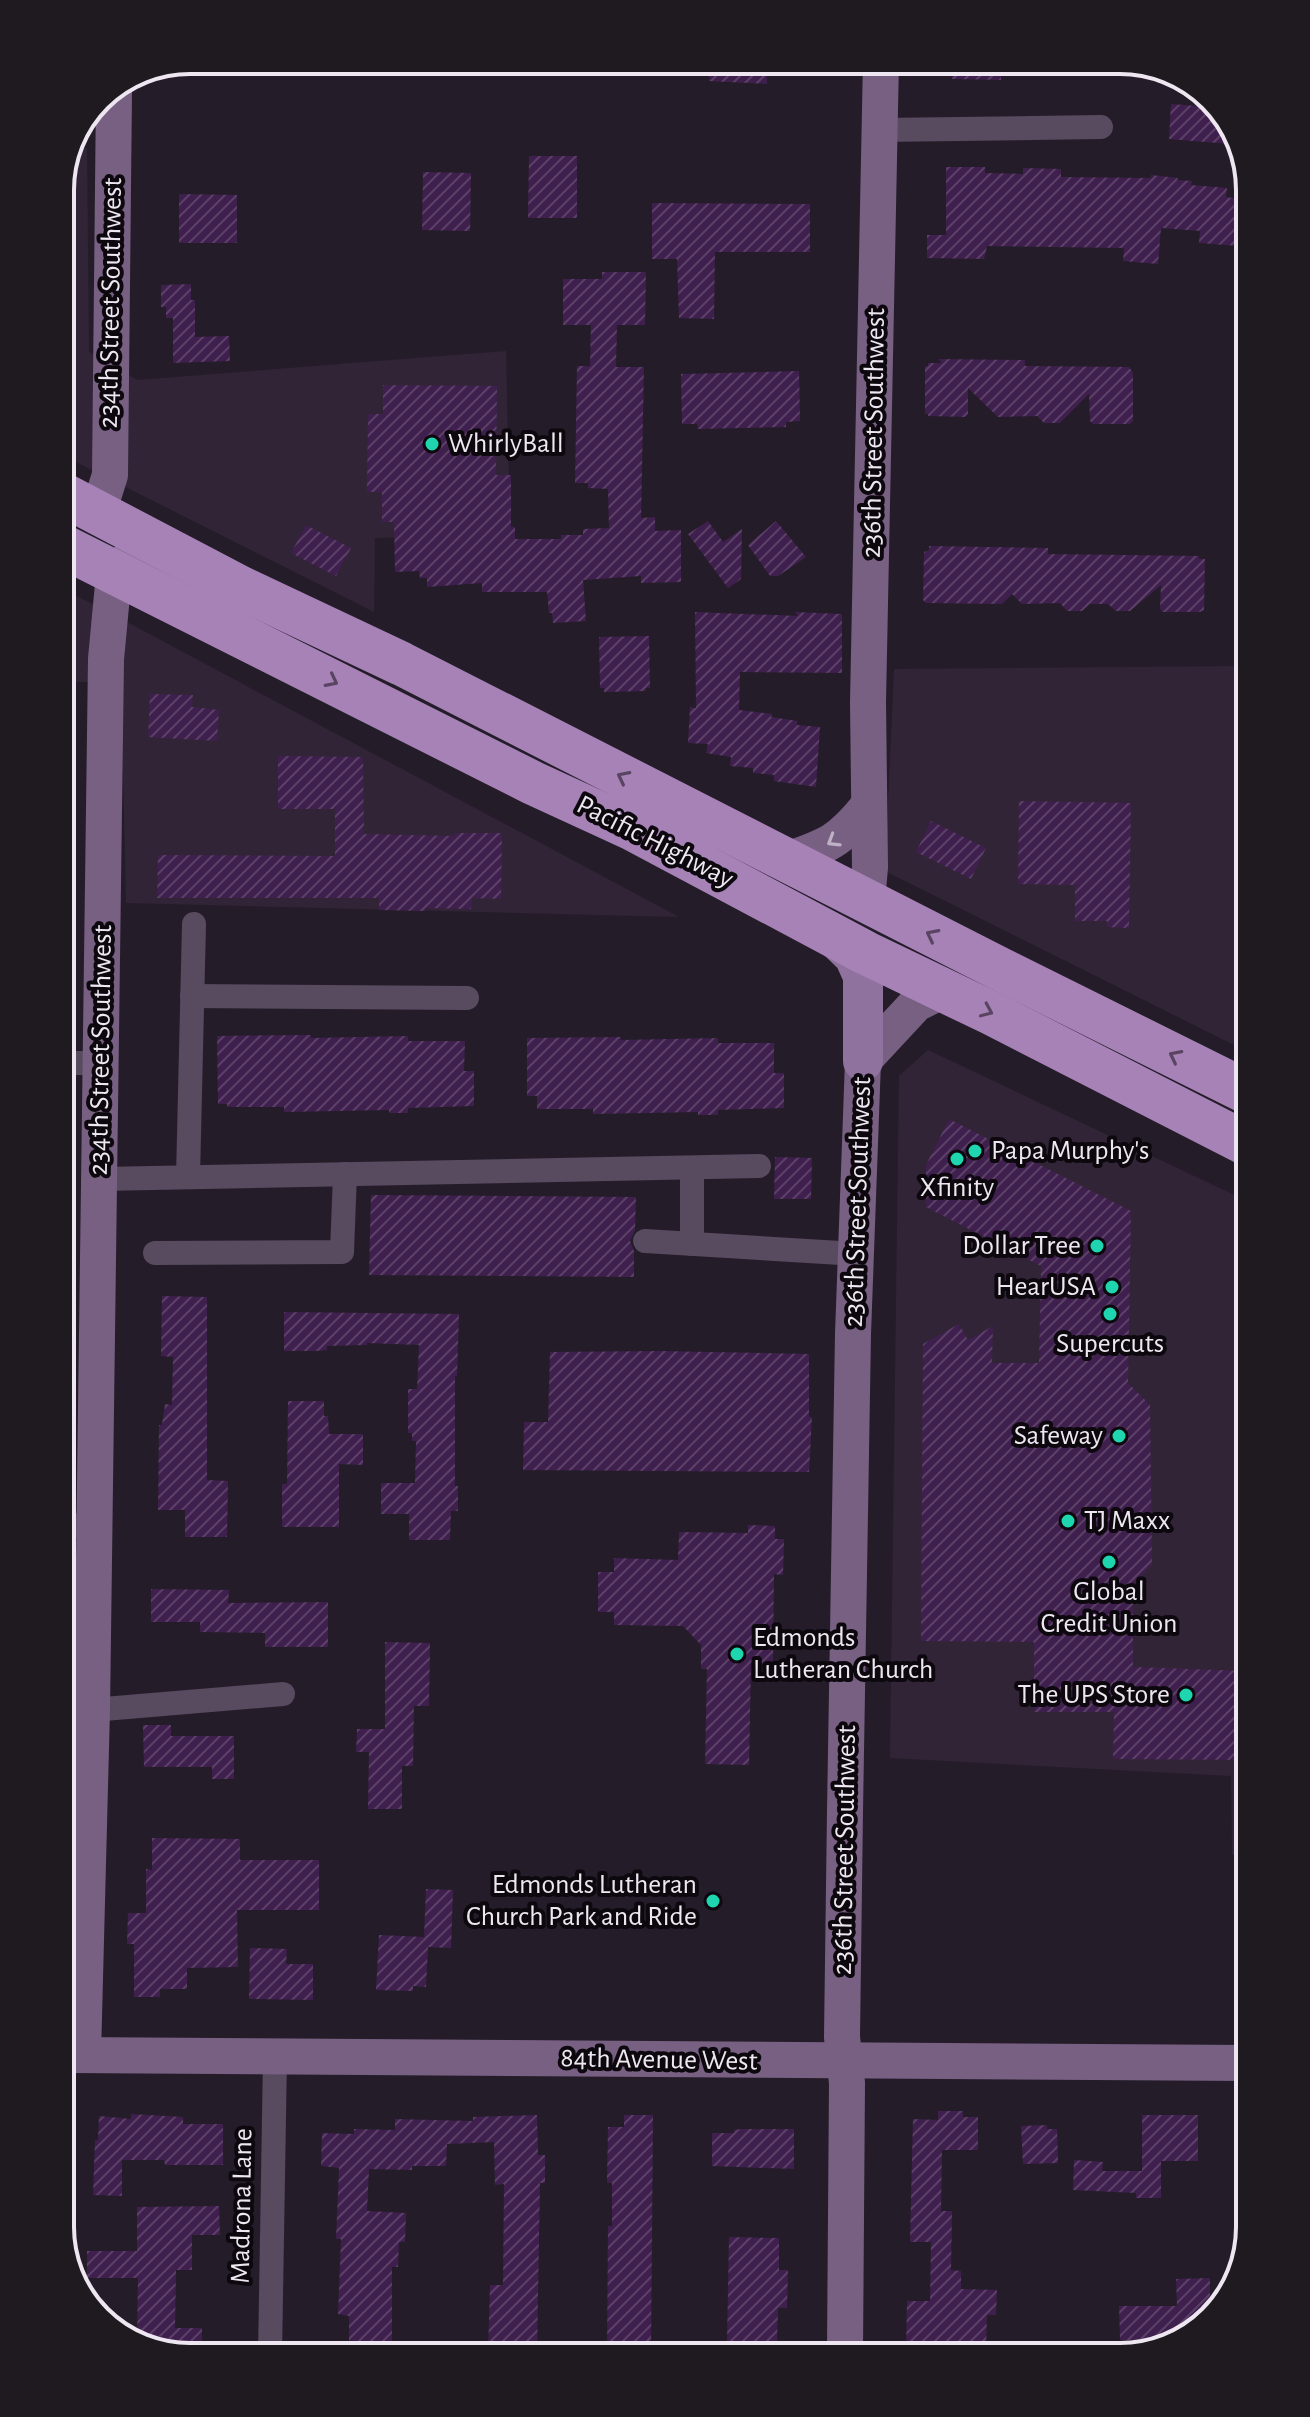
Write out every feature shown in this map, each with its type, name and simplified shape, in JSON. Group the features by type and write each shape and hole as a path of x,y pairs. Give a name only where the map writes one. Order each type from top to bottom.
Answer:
{"highway":[{"name":"Pacific Highway","path":"80,504 241,588 346,637 1236,1086"},
{"name":"Pacific Highway","path":"74,552 533,783 633,829 942,991 1004,1019 1236,1138"}],"main road":[{"path":"114,574 134,557 312,642 346,637"},
{"path":"633,829 662,824 850,911 867,902"},
{"path":"827,930 854,956 863,976 863,1061"}],"street":[{"name":"236th Street Southwest","path":"867,902 870,867 868,690 881,74"},
{"name":"234th Street Southwest","path":"80,504 110,475 114,103"},
{"path":"880,130 1101,127"},
{"name":"234th Street Southwest","path":"76,2055 92,1710 80,1526 100,1179 106,674 108,612 114,574"},
{"path":"786,860 828,846 850,830 868,806"},
{"path":"188,1177 194,924"},
{"path":"863,1061 916,1004 942,991"},
{"path":"192,996 467,998"},
{"name":"236th Street Southwest","path":"845,2343 847,2083 842,2037 845,1797 853,1349 863,1061"},
{"path":"74,1063 101,1063"},
{"path":"100,1179 759,1166"},
{"path":"692,1169 692,1244"},
{"path":"155,1253 342,1252 345,1174"},
{"path":"645,1241 857,1254"},
{"path":"92,1710 283,1694"},
{"name":"84th Avenue West","path":"76,2055 1236,2063"},
{"name":"Madrona Lane","path":"270,2343 275,2057"}],"shaded area":[{"path":"83,148 87,148 89,352 137,380 506,351 510,535 375,538 374,612 74,461 74,183"},
{"path":"74,595 679,917 126,903 121,682 74,682"},
{"path":"1236,666 1236,1046 885,871 894,669"},
{"path":"928,1050 1236,1196 1236,1855 1232,1855 1231,1776 890,1758 899,1076"}],"building":[{"path":"709,74 767,74 767,84 709,81"},
{"path":"952,74 1001,74 1001,80 952,79"},
{"path":"1171,104 1197,106 1197,104 1212,119 1226,144 1169,139"},
{"path":"529,156 577,156 577,218 528,218"},
{"path":"946,167 985,167 985,173 1023,174 1023,168 1061,169 1061,177 1151,178 1151,175 1192,181 1191,185 1227,188 1226,197 1236,198 1236,246 1199,243 1200,231 1161,228 1158,264 1123,261 1124,248 987,246 984,259 927,258 927,235 946,235"},
{"path":"423,172 471,173 470,231 422,230"},
{"path":"179,194 237,195 237,243 179,243"},
{"path":"652,203 810,204 810,252 715,252 714,319 679,318 677,259 652,259"},
{"path":"602,272 646,272 645,325 617,325 616,367 644,367 641,518 655,517 655,531 681,530 681,582 641,583 641,576 583,580 586,621 553,623 547,592 482,592 482,583 427,587 427,578 420,578 419,571 395,572 394,522 382,522 382,492 367,492 368,414 383,414 383,385 497,386 496,475 511,475 511,527 515,527 515,539 561,539 561,535 583,535 583,529 609,528 608,489 588,488 588,483 575,483 577,366 590,366 591,325 563,325 563,279 602,279"},
{"path":"191,284 191,300 195,300 195,337 229,336 230,361 173,363 173,318 166,318 166,307 161,307 161,285"},
{"path":"938,359 1025,360 1025,366 1129,367 1133,373 1133,421 1130,424 1093,424 1090,421 1089,394 1060,423 1044,423 1037,416 998,417 968,388 968,414 965,417 928,416 925,414 925,366 928,363 942,363"},
{"path":"799,371 800,421 786,422 786,427 698,429 697,424 682,424 681,374"},
{"path":"708,521 723,542 742,529 741,579 728,588 688,534"},
{"path":"776,521 806,557 778,576 770,576 748,545"},
{"path":"306,525 351,548 336,576 291,553"},
{"path":"929,546 1048,548 1048,554 1199,556 1199,559 1205,559 1204,610 1163,612 1160,609 1161,585 1130,611 1116,611 1108,604 1090,604 1082,611 1067,611 1060,603 1022,604 1012,594 1002,604 926,603 923,600 924,552 929,550"},
{"path":"695,612 798,616 795,612 842,614 842,673 740,672 739,710 772,714 771,717 797,721 797,725 820,727 816,787 774,781 774,775 753,773 753,768 730,766 731,757 706,753 708,744 688,743 690,707 696,708"},
{"path":"649,636 650,688 646,691 604,692 604,688 600,688 599,637"},
{"path":"150,694 193,695 192,707 219,710 217,741 148,737"},
{"path":"278,756 363,757 364,834 455,836 454,833 502,833 501,899 472,898 471,909 425,908 425,911 379,910 379,898 157,898 158,855 335,856 335,809 278,809"},
{"path":"1019,801 1131,803 1129,928 1107,927 1107,921 1075,921 1075,885 1018,884"},
{"path":"931,821 986,848 971,879 916,852"},
{"path":"311,1035 311,1038 408,1036 408,1041 465,1041 464,1071 474,1071 474,1106 408,1108 408,1113 389,1113 389,1110 284,1112 284,1107 227,1107 227,1104 218,1104 217,1036"},
{"path":"621,1037 621,1040 718,1038 718,1043 774,1043 774,1073 784,1073 784,1108 718,1110 718,1115 698,1115 698,1112 593,1114 593,1109 537,1109 537,1096 527,1096 527,1038"},
{"path":"949,1119 1131,1211 1128,1383 1150,1405 1152,1565 1133,1584 1133,1667 1236,1671 1236,1760 1113,1759 1114,1712 1034,1712 1034,1642 921,1641 923,1344 959,1324 968,1340 993,1326 992,1363 1039,1363 1041,1266 926,1207 926,1165"},
{"path":"775,1157 812,1158 811,1199 774,1199"},
{"path":"371,1195 636,1197 635,1230 630,1241 634,1251 634,1277 369,1275"},
{"path":"162,1296 207,1297 207,1480 228,1481 227,1537 185,1537 185,1510 158,1510 159,1425 162,1425 165,1404 172,1405 173,1357 161,1356"},
{"path":"284,1312 459,1314 455,1376 455,1486 458,1486 458,1511 451,1511 450,1540 409,1540 409,1514 381,1514 381,1483 415,1483 416,1441 412,1441 412,1433 408,1433 408,1389 417,1389 419,1345 367,1343 327,1346 327,1350 284,1351"},
{"path":"550,1352 809,1354 809,1417 812,1417 809,1472 523,1470 524,1422 548,1422"},
{"path":"288,1401 324,1401 329,1434 363,1434 363,1465 339,1464 339,1527 282,1527 282,1484 287,1484"},
{"name":"Edmonds Lutheran Church","path":"748,1525 775,1526 775,1539 784,1539 783,1575 774,1574 773,1664 751,1663 749,1765 705,1764 707,1669 701,1669 701,1645 683,1626 614,1625 614,1612 598,1612 598,1572 614,1572 614,1558 678,1560 679,1532 748,1533"},
{"path":"151,1589 229,1590 228,1603 328,1602 328,1647 265,1647 265,1633 200,1632 200,1622 151,1622"},
{"path":"385,1642 430,1643 429,1706 414,1706 413,1766 402,1766 402,1809 368,1809 369,1752 356,1752 357,1729 385,1729"},
{"path":"143,1725 171,1725 171,1736 234,1736 234,1779 212,1779 212,1767 144,1767"},
{"path":"152,1838 240,1839 240,1860 319,1860 319,1910 237,1910 238,1967 187,1968 187,1989 160,1989 160,1997 134,1997 134,1944 127,1944 128,1913 146,1913 146,1869 152,1870"},
{"path":"426,1889 453,1890 451,1948 428,1947 426,1987 413,1986 413,1991 376,1990 379,1935 424,1937"},
{"path":"250,1948 287,1949 286,1964 313,1964 313,2000 249,1999"},
{"path":"938,2111 963,2111 963,2117 978,2117 978,2150 942,2150 941,2211 952,2211 951,2270 961,2271 961,2289 997,2290 996,2315 987,2315 986,2343 906,2343 907,2301 930,2301 931,2242 910,2242 913,2119 938,2120"},
{"path":"131,2114 183,2117 183,2124 223,2124 223,2165 165,2165 164,2160 122,2160 122,2196 93,2195 99,2116 131,2119"},
{"path":"537,2115 538,2155 545,2155 545,2183 540,2183 537,2343 488,2343 490,2285 503,2285 504,2184 495,2185 494,2142 447,2144 446,2166 412,2166 412,2170 369,2169 367,2211 406,2213 405,2242 399,2242 398,2267 392,2267 392,2343 349,2343 349,2316 338,2314 341,2239 336,2239 339,2168 321,2166 322,2133 354,2134 354,2129 395,2130 395,2119 473,2121 473,2117"},
{"path":"624,2115 653,2115 651,2343 607,2343 608,2226 612,2226 612,2183 607,2183 608,2127 624,2127"},
{"path":"1142,2115 1198,2115 1198,2161 1161,2161 1161,2198 1136,2198 1136,2193 1073,2190 1074,2160 1103,2162 1102,2171 1142,2171"},
{"path":"1047,2125 1047,2129 1057,2129 1058,2163 1023,2164 1021,2126"},
{"path":"794,2129 794,2169 712,2166 712,2133 734,2133 734,2130"},
{"path":"219,2206 220,2235 192,2235 192,2270 176,2270 175,2328 202,2328 202,2343 168,2341 137,2329 138,2278 87,2278 87,2251 137,2251 137,2207"},
{"path":"729,2237 779,2238 779,2270 788,2270 787,2308 778,2308 777,2342 727,2342"},
{"path":"1210,2278 1210,2299 1196,2314 1164,2334 1145,2340 1120,2340 1119,2306 1177,2306 1176,2279"}],"place":[{"name":"WhirlyBall","path":"432,444"},
{"name":"Papa Murphy's","path":"975,1151"},
{"name":"Xfinity","path":"957,1159"},
{"name":"Dollar Tree","path":"1097,1246"},
{"name":"HearUSA","path":"1112,1287"},
{"name":"Supercuts","path":"1110,1314"},
{"name":"Safeway","path":"1119,1436"},
{"name":"TJ Maxx","path":"1068,1521"},
{"name":"Global Credit Union","path":"1109,1562"},
{"name":"Edmonds Lutheran Church","path":"737,1654"},
{"name":"The UPS Store","path":"1186,1695"},
{"name":"Edmonds Lutheran Church Park and Ride","path":"713,1901"}]}
